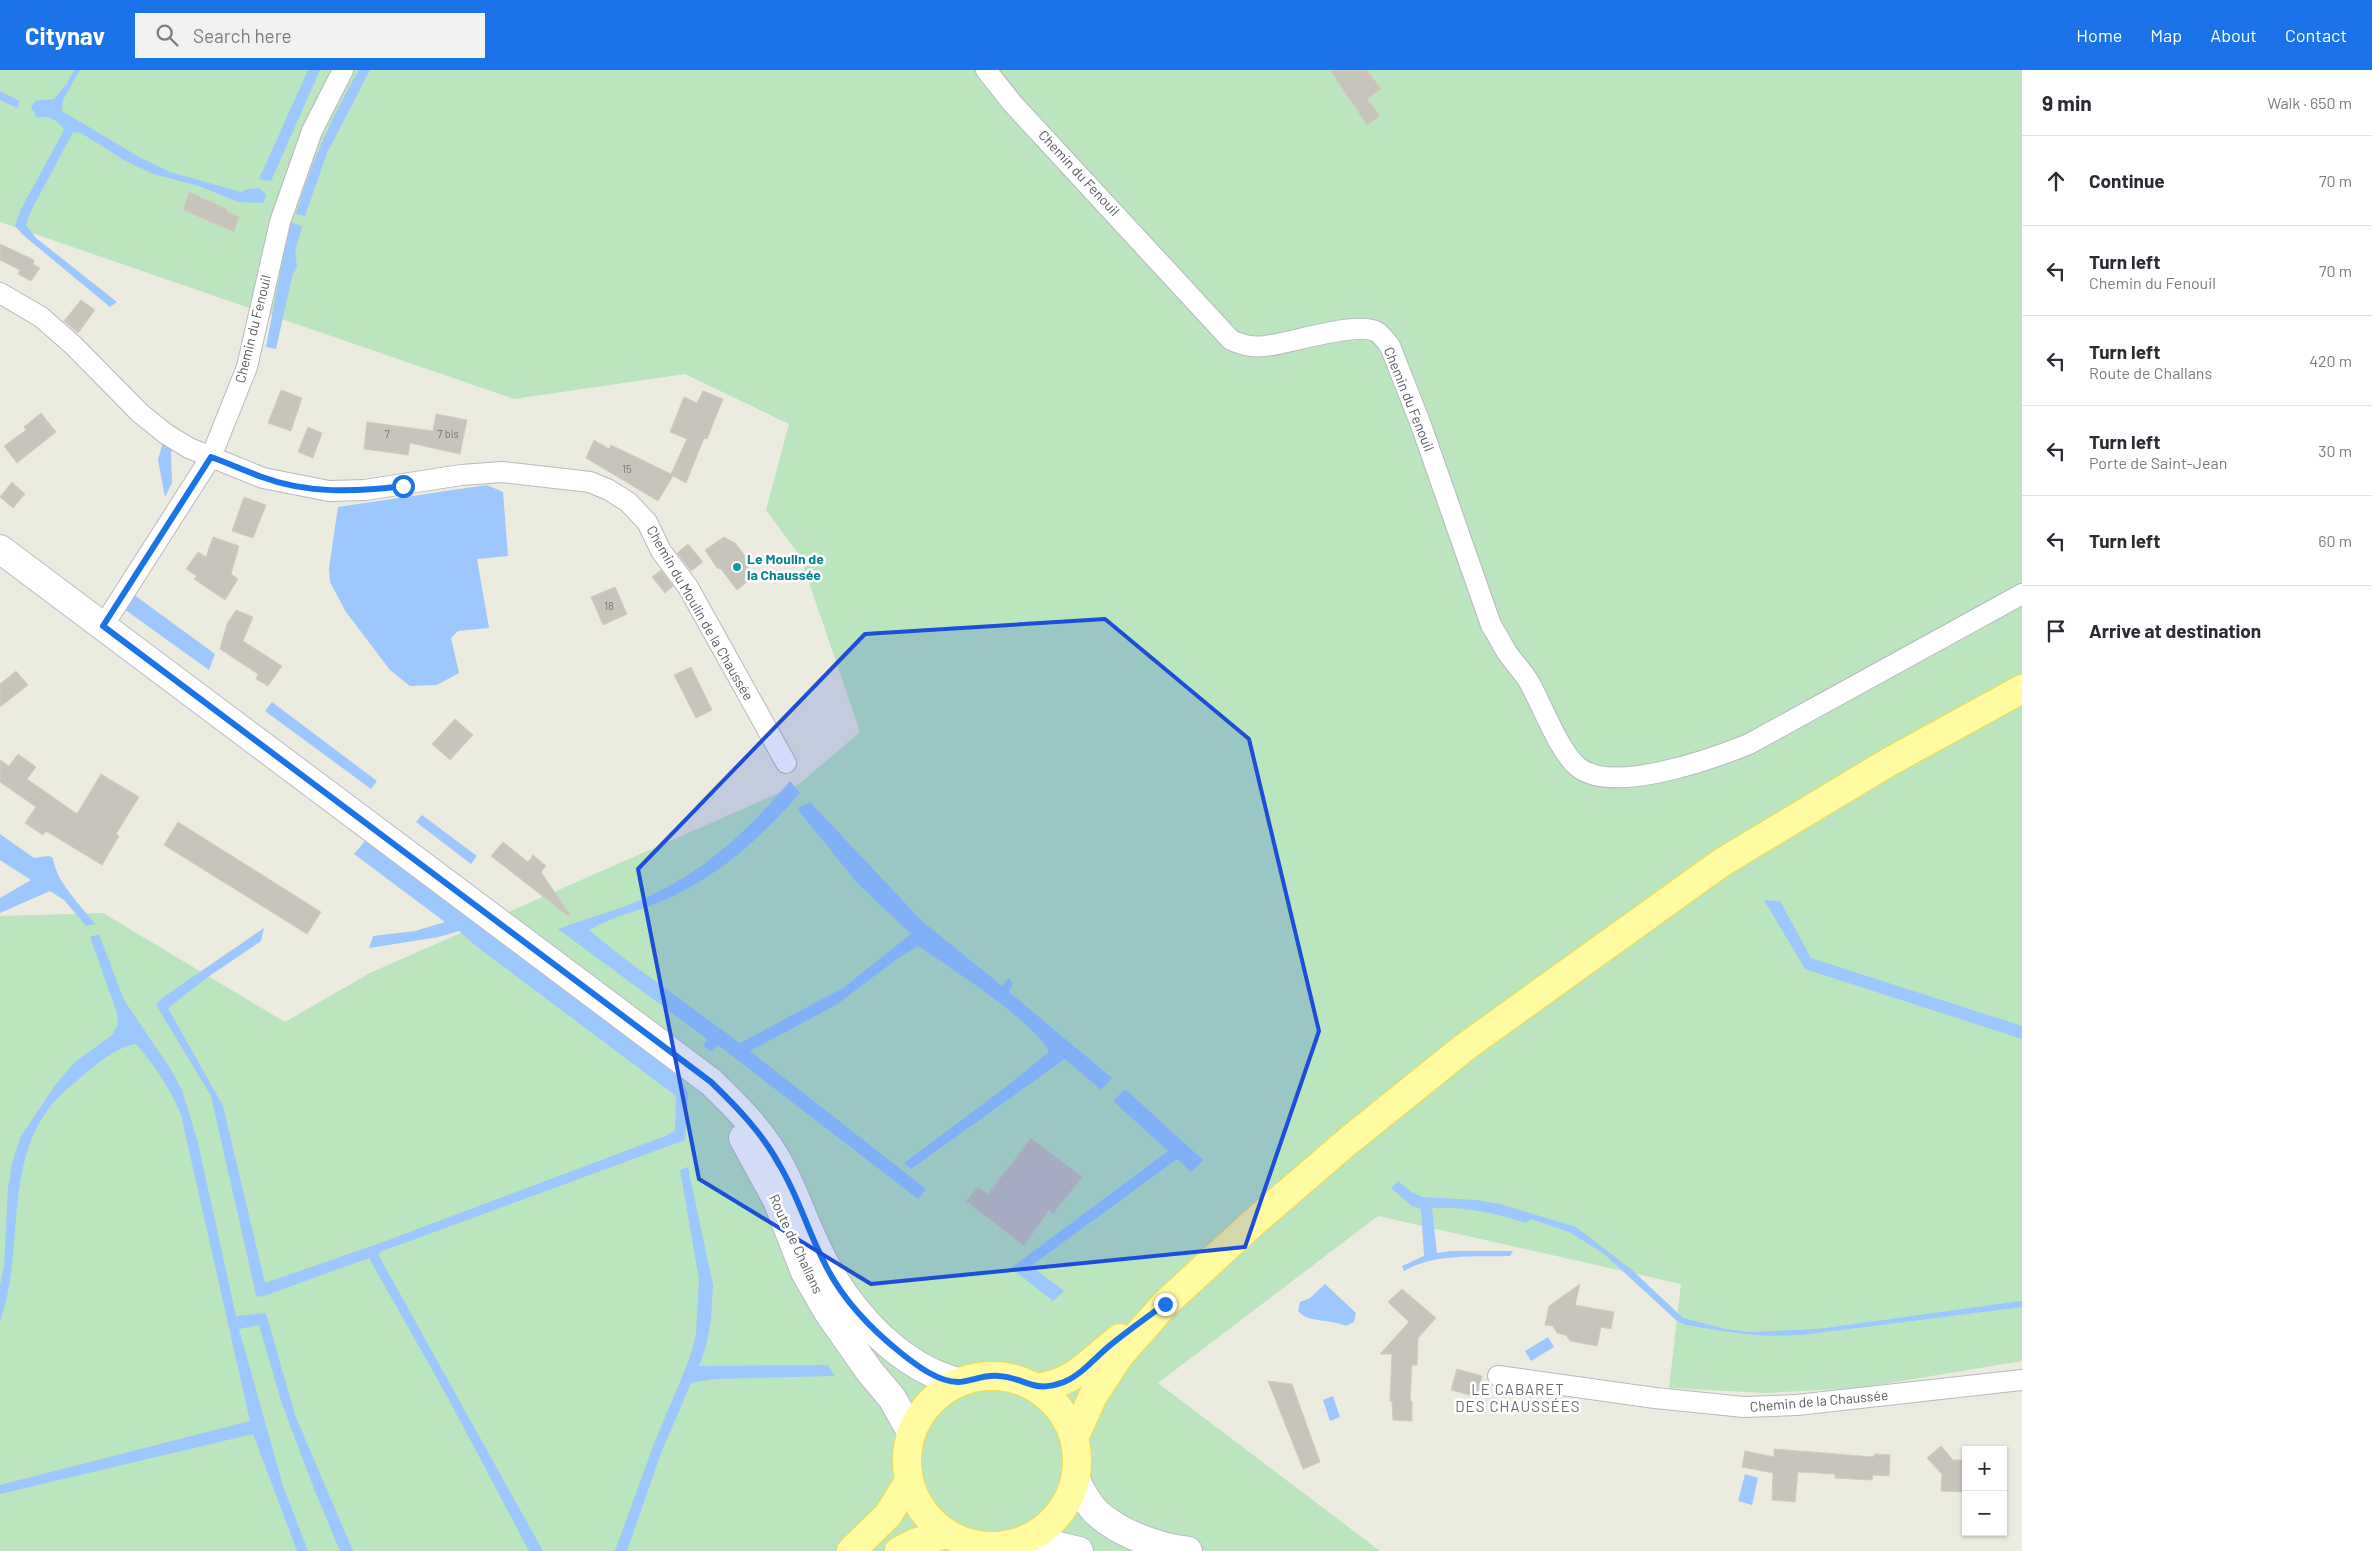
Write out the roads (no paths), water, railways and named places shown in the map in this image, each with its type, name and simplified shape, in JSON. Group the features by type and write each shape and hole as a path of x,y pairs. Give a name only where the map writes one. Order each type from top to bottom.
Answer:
{"main road":[{"name":"Route de Challans","path":"0,549 711,1082 740,1110 769,1148 780,1166 824,1264 848,1301 882,1338 914,1364 941,1378 958,1382"},
{"path":"1036,1388 1064,1382 1080,1372 1108,1347 1165,1304 1254,1222 1362,1130 1465,1047 1661,905 1721,863 1775,830 1889,762 2022,689"},
{"name":"Route de Challans","path":"678,1057 738,1129 777,1200 805,1272 833,1319 870,1372 892,1398 911,1432"},
{"path":"1074,1438 1092,1396 1115,1363 1165,1304"},
{"path":"978,1376 998,1376 1018,1380 1036,1388 1053,1402 1066,1418 1074,1438 1077,1458 1075,1479 1069,1498 1058,1515 1044,1529 1028,1539 1008,1545 987,1546 967,1543 948,1534 930,1520 917,1502 908,1480 906,1456 911,1432 922,1411 938,1394 958,1382 978,1376"},
{"path":"1075,1479 1095,1511 1113,1525 1141,1538 1173,1549 1188,1551"},
{"path":"852,1551 888,1515 908,1480"},
{"path":"899,1551 917,1542 948,1534"},
{"path":"1028,1539 1079,1551"}],"street":[{"name":"Chemin du Fenouil","path":"103,626 211,457 247,367 280,222 312,130 343,70"},
{"name":"Chemin du Fenouil","path":"986,70 1013,104 1231,340 1242,344 1265,346 1359,329 1376,331 1390,346 1421,425 1491,625 1507,652 1528,680 1565,751 1578,767 1593,775 1612,778 1695,764 1750,744 2022,594"},
{"name":"Chemin du Moulin de la Chaussée","path":"0,293 41,318 73,345 140,413 166,434 189,448 263,478 329,491 365,490 461,475 502,472 590,482 609,490 628,502 647,522 661,551 688,587 786,763"},
{"name":"Chemin de la Chaussée","path":"1498,1376 1655,1398 1744,1407 1797,1406 2022,1380"}],"water":[{"path":"74,70 80,70 63,100 62,111 139,157 170,172 241,192 247,189 259,188 266,194 264,203 238,202 199,186 153,174 124,160 81,133 73,132 30,213 26,225 36,238 117,302 110,307 23,235 15,226 20,211 64,130 52,119 37,118 31,107 35,101 54,99 67,83"},
{"path":"308,70 320,70 271,181 259,179"},
{"path":"359,70 370,70 327,153 305,216 296,214 323,140"},
{"path":"0,91 20,101 17,108 0,100"},
{"path":"290,222 302,226 295,252 297,266 292,277 276,349 266,347"},
{"path":"163,442 174,447 171,452 172,483 165,497 158,460"},
{"path":"487,485 503,492 508,556 477,559 489,628 458,631 451,638 459,673 437,685 410,686 390,670 346,612 330,582 329,568 338,507"},
{"path":"133,594 215,654 209,670 124,609"},
{"path":"272,702 377,781 371,789 265,711"},
{"path":"790,781 800,793 758,837 727,863 693,886 675,895 589,930 621,956 740,1043 843,988 911,934 858,884 798,810 801,806 810,802 922,921 1002,986 1009,978 1013,984 1009,992 1112,1078 1101,1090 1065,1059 911,1169 904,1163 1002,1090 1049,1052 1042,1041 1010,1012 969,980 918,946 897,959 836,1005 750,1051 926,1189 918,1199 718,1045 711,1051 703,1046 707,1039 558,929 636,902 689,874 708,861 742,832"},
{"path":"422,815 477,856 471,864 416,822"},
{"path":"0,834 34,858 49,856 53,858 55,867 64,884 95,924 86,926 64,900 50,891 0,913 0,898 31,880 0,860"},
{"path":"366,840 681,1078 688,1093 685,1140 380,1252 379,1256 543,1551 529,1551 448,1398 369,1258 261,1297 256,1295 211,1096 156,1005 162,998 264,928 261,941 208,977 168,1008 223,1106 265,1283 383,1242 675,1131 676,1096 476,946 459,931 439,937 369,948 373,936 415,931 445,922 354,854"},
{"path":"1764,900 1780,901 1811,958 2022,1026 2022,1039 1805,969"},
{"path":"99,934 124,1000 170,1068 182,1090 198,1143 236,1316 266,1313 295,1415 353,1551 340,1551 314,1489 281,1401 259,1325 239,1329 283,1486 308,1551 297,1551 253,1434 0,1494 0,1485 250,1421 181,1115 162,1078 136,1044 122,1048 109,1056 71,1086 49,1108 35,1132 25,1158 20,1185 12,1268 0,1321 0,1285 4,1266 8,1188 12,1163 21,1136 56,1084 75,1062 112,1035 118,1024 117,1013 90,937"},
{"path":"1125,1089 1203,1160 1191,1172 1177,1159 1031,1266 1064,1291 1053,1301 1011,1268 1168,1151 1113,1101"},
{"path":"688,1167 713,1285 711,1320 706,1346 699,1366 828,1365 835,1376 714,1379 691,1383 661,1453 627,1551 615,1551 653,1446 689,1360 696,1335 699,1279 680,1170"},
{"path":"1398,1181 1413,1193 1423,1197 1476,1200 1500,1204 1576,1227 1632,1270 1683,1318 1726,1329 1748,1332 1818,1329 2022,1301 2022,1307 1786,1336 1757,1335 1686,1325 1677,1321 1603,1253 1569,1232 1531,1219 1526,1223 1491,1213 1455,1208 1432,1208 1437,1253 1450,1251 1513,1251 1510,1256 1456,1257 1428,1261 1404,1271 1402,1266 1424,1256 1421,1209 1412,1206 1391,1188"},
{"path":"1325,1284 1356,1313 1354,1322 1346,1326 1314,1319 1302,1315 1298,1311 1300,1302 1310,1298"},
{"path":"1548,1337 1554,1347 1531,1361 1525,1351"},
{"path":"1333,1396 1340,1417 1330,1421 1323,1400"},
{"path":"1745,1474 1758,1478 1752,1505 1738,1501"}],"place":[{"name":"Le Moulin de la Chaussée","path":"737,567"}],"district":[{"name":"LE CABARET DES CHAUSSÉES","path":"1518,1398"}]}
